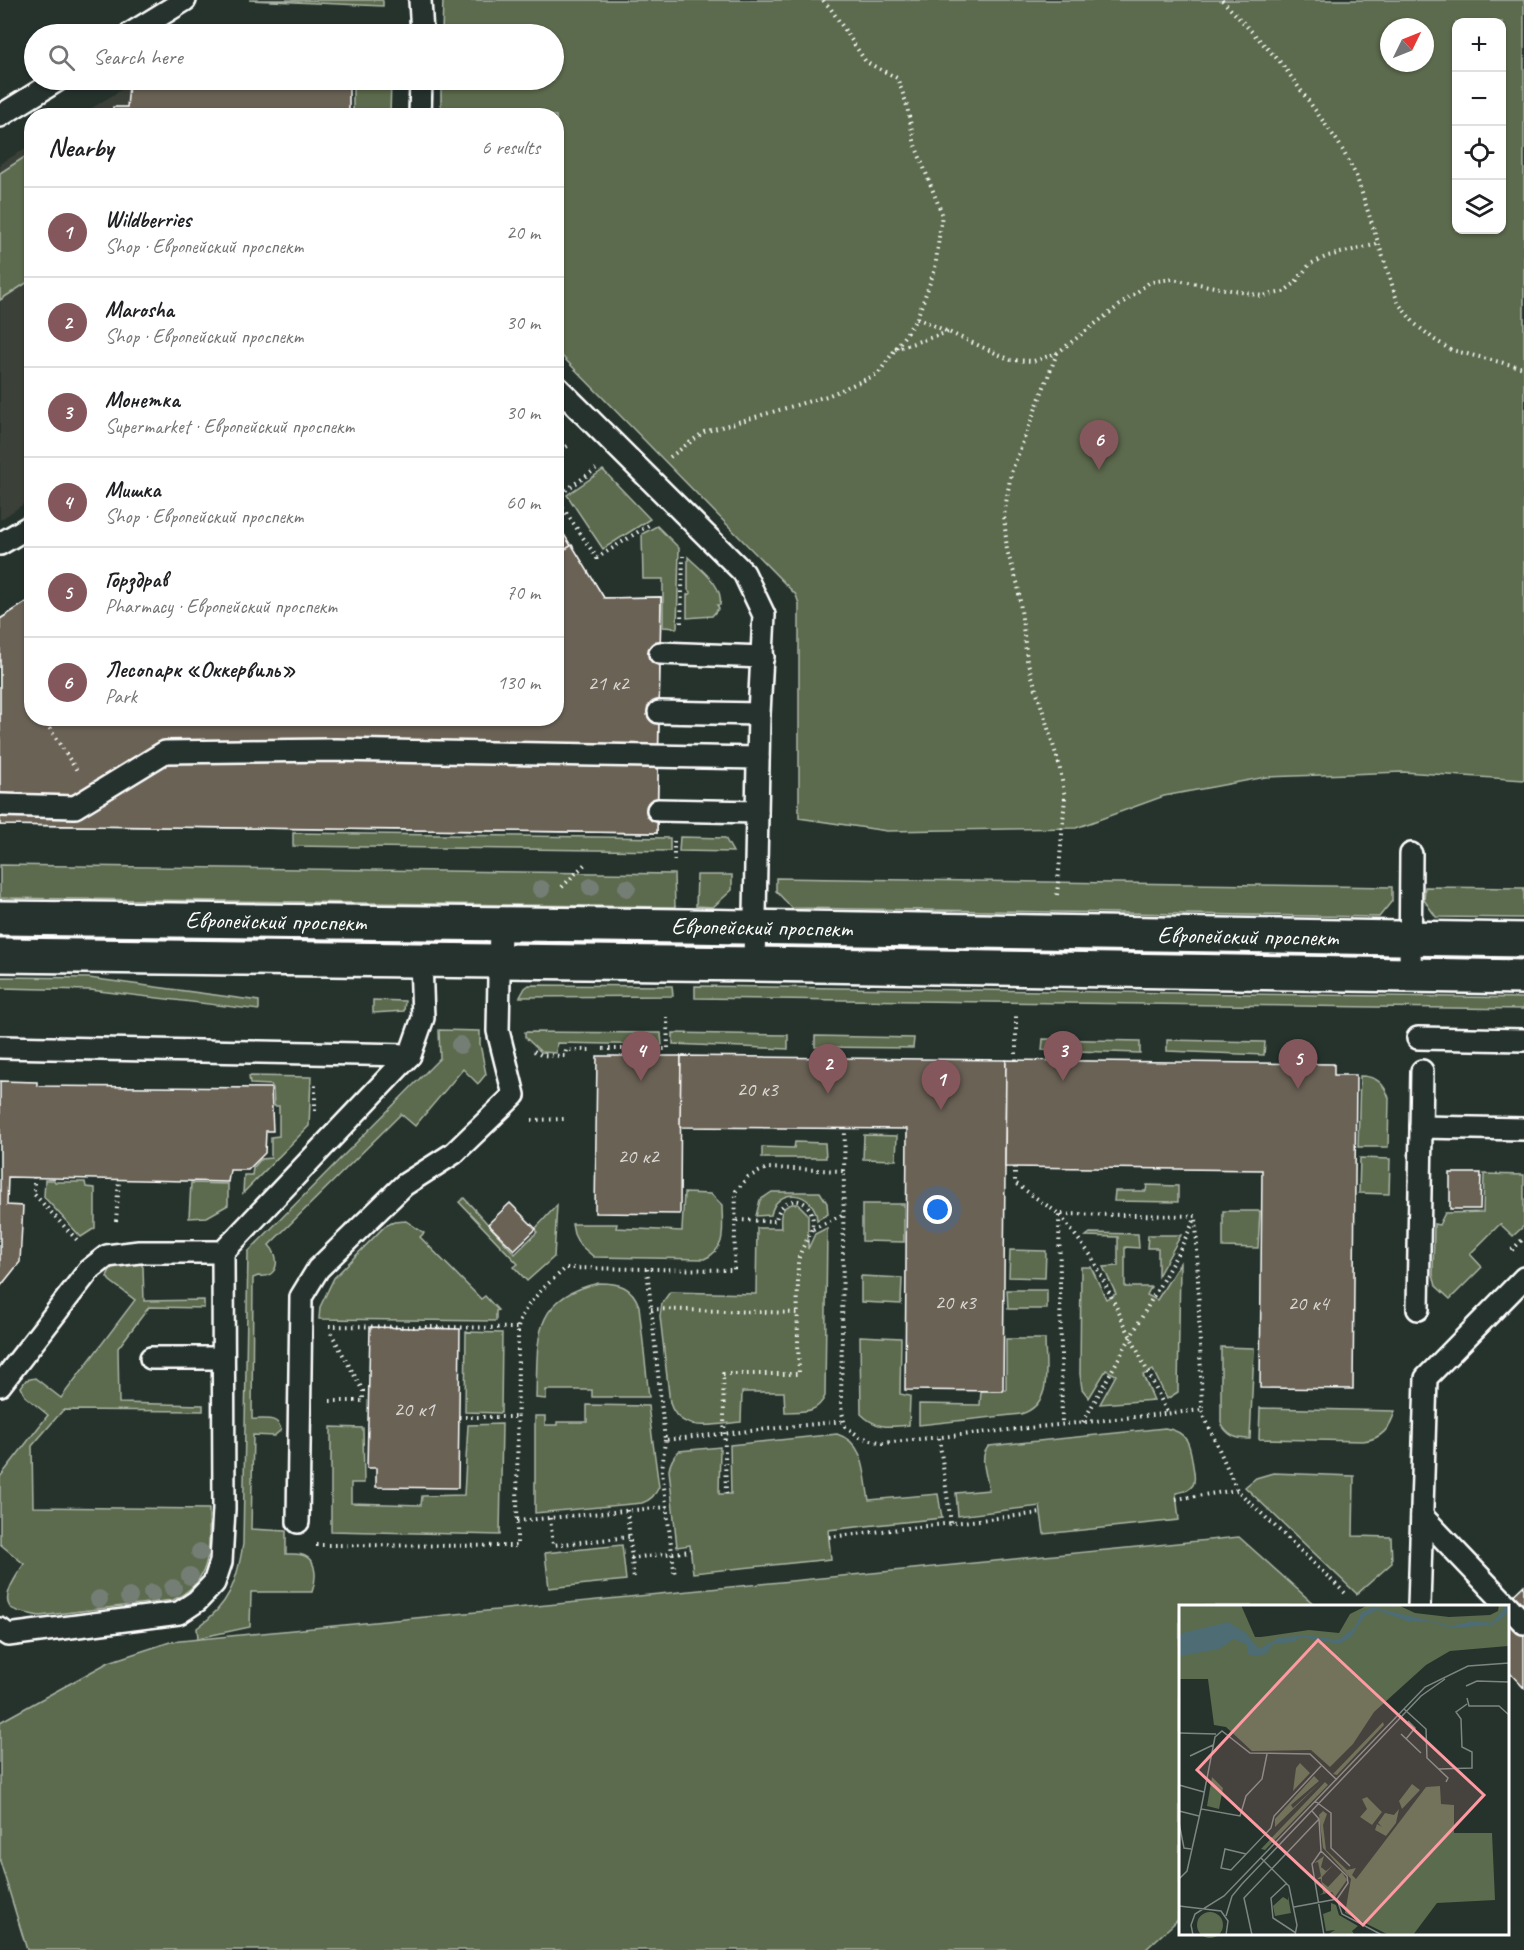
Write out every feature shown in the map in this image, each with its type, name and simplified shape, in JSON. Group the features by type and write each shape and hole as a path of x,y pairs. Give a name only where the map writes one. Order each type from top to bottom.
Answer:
{"street":[{"name":"Европейский проспект","path":"0,918 755,927 1524,940"},
{"name":"Европейский проспект","path":"0,955 754,964 1524,977"}],"lane":[{"path":"146,24 185,0"},
{"path":"420,0 421,24"},
{"path":"0,116 42,90"},
{"path":"420,108 421,90"},
{"path":"564,394 744,573 764,615 759,714 754,964"},
{"path":"0,544 24,530"},
{"path":"660,653 763,657"},
{"path":"659,712 759,714"},
{"path":"0,805 75,807 165,752 336,750 758,758"},
{"path":"658,810 757,812"},
{"path":"1410,975 1411,854"},
{"path":"298,1522 301,1297 318,1269 404,1185 454,1153 514,1095 498,1031 500,924"},
{"path":"2,1636 179,1612 197,1601 214,1583 221,1562 224,1509 223,1252 410,1055 423,1018 421,960"},
{"path":"1418,1038 1524,1040"},
{"path":"0,1047 410,1055"},
{"path":"1418,1309 1422,1071"},
{"path":"1421,1127 1524,1129"},
{"path":"0,1385 89,1270 107,1256 139,1252 223,1252"},
{"path":"1419,1605 1426,1378 1524,1278"},
{"path":"151,1358 223,1358"},
{"path":"1422,1516 1507,1605"},
{"path":"1509,1607 1524,1623"}],"path":[{"path":"671,456 704,432 827,396 878,374 917,318 935,269 942,214 915,145 906,102 897,78 866,62 823,0"},
{"path":"1222,0 1282,64 1338,142 1356,175 1398,303 1415,324 1451,350 1524,368"},
{"path":"917,318 1011,360 1034,361 1057,352 1150,282 1172,279 1262,296 1283,292 1294,284 1310,264 1328,256 1378,244"},
{"path":"895,349 948,332"},
{"path":"1057,352 1011,473 1004,515 1006,551 1018,585 1027,660 1059,764 1065,796 1059,873"},
{"path":"564,448 579,438"},
{"path":"564,491 604,463"},
{"path":"564,509 597,558 658,519"},
{"path":"681,624 683,545"},
{"path":"48,726 93,796"},
{"path":"674,836 674,861"},
{"path":"1016,1016 1016,1060"},
{"path":"603,1050 668,1049 667,1017"},
{"path":"565,1056 566,1050 590,1050"},
{"path":"315,1081 315,1116"},
{"path":"522,1120 566,1119"},
{"path":"845,1129 841,1407 845,1426 860,1437 883,1443 1202,1410"},
{"path":"1015,1167 1015,1183 1059,1214 1092,1257 1168,1414"},
{"path":"306,1545 517,1546 518,1328 519,1320 528,1306 566,1268 734,1270 736,1191 748,1177 767,1168 844,1171"},
{"path":"34,1177 34,1194 80,1244"},
{"path":"116,1221 119,1179"},
{"path":"726,1494 723,1374 799,1374 797,1313 799,1256 813,1229 812,1214 807,1206 798,1201 790,1201 781,1205 776,1221 735,1220"},
{"path":"813,1229 844,1214"},
{"path":"1059,1214 1196,1216"},
{"path":"1059,1214 1062,1424"},
{"path":"1082,1423 1180,1249 1196,1216"},
{"path":"1196,1216 1202,1410 1237,1490 1345,1593"},
{"path":"647,1269 665,1440 662,1471 675,1577"},
{"path":"651,1309 797,1313"},
{"path":"324,1401 363,1401 363,1391 333,1337 324,1326 518,1328"},
{"path":"459,1417 518,1417"},
{"path":"665,1440 723,1432 844,1421"},
{"path":"939,1437 951,1523"},
{"path":"1176,1499 1237,1490"},
{"path":"517,1521 667,1507"},
{"path":"627,1510 634,1580"},
{"path":"829,1537 1042,1513"},
{"path":"550,1518 553,1545 629,1537"},
{"path":"631,1558 691,1551"}],"shaded area":[{"path":"121,90 142,90 141,108 92,108"},
{"path":"24,149 24,504 0,520 0,164"}],"green space":[{"path":"249,0 382,0 383,6"},
{"path":"443,0 1524,0 1524,780 1403,772 1266,777 1164,796 1076,828 887,831 799,818 799,604 796,595 564,358 564,108 441,108 441,90 564,90 564,24 442,24"},
{"path":"353,90 391,90 390,108 353,108"},
{"path":"24,158 24,285 0,300 0,173"},
{"path":"603,470 650,519 603,549 567,495"},
{"path":"657,526 679,548 677,628 663,627 663,579 643,579 642,534"},
{"path":"688,557 710,578 718,591 720,605 717,605 719,608 712,616 687,618 687,595 691,593 688,590"},
{"path":"293,833 670,838 670,851 293,846"},
{"path":"680,837 725,838 733,852 679,851"},
{"path":"0,865 674,874 675,907 0,898"},
{"path":"697,875 732,875 732,890 713,907 696,906"},
{"path":"776,878 1392,887 1392,901 1379,917 792,908 776,891"},
{"path":"1425,887 1524,888 1524,918 1436,917 1424,900"},
{"path":"0,977 89,978 259,1001 259,1010 90,990 0,988"},
{"path":"529,985 672,986 673,996 520,997"},
{"path":"695,986 1524,998 1524,1009 695,998"},
{"path":"373,1000 405,1001 404,1011 373,1013"},
{"path":"439,1030 480,1031 486,1074 478,1084 463,1069 415,1126 401,1114 269,1245 275,1255 274,1271 265,1276 253,1278 252,1419 274,1420 281,1430 274,1436 253,1435 251,1529 286,1531 286,1554 303,1555 314,1567 312,1592 251,1592 250,1627 198,1638 197,1628 217,1611 230,1592 238,1570 243,1544 248,1252 440,1058"},
{"path":"525,1032 661,1033 662,1045 557,1043 556,1053 541,1052 525,1037"},
{"path":"673,1033 788,1035 788,1049 673,1044"},
{"path":"815,1036 914,1038 913,1048 815,1047"},
{"path":"1043,1039 1140,1041 1140,1053 1042,1050"},
{"path":"1167,1040 1265,1042 1264,1055 1167,1051"},
{"path":"249,1076 311,1077 309,1126 243,1193 244,1175 252,1175 253,1168 261,1159 271,1158 271,1137 279,1136 279,1106 274,1106 273,1088 271,1085 250,1084"},
{"path":"1360,1076 1375,1079 1382,1084 1389,1098 1388,1147 1358,1147"},
{"path":"864,1135 897,1136 896,1160 863,1159"},
{"path":"795,1142 825,1143 826,1158 762,1158 762,1147 794,1148"},
{"path":"1360,1158 1390,1159 1389,1194 1359,1193"},
{"path":"1484,1174 1524,1175 1524,1226 1513,1236 1500,1224 1470,1254 1482,1267 1450,1299 1436,1286 1433,1275 1434,1224 1439,1225 1445,1213 1483,1212"},
{"path":"45,1180 85,1182 86,1187 95,1188 95,1228 81,1237 44,1197"},
{"path":"191,1183 228,1184 228,1205 207,1217 189,1218"},
{"path":"1147,1185 1178,1186 1178,1202 1114,1201 1115,1191 1146,1191"},
{"path":"772,1192 820,1192 827,1203 828,1214 817,1220 810,1202 795,1195 780,1199 771,1215 756,1216 760,1200"},
{"path":"684,1193 711,1194 722,1205 723,1229 720,1243 712,1255 704,1259 594,1257 579,1244 574,1234 572,1224 617,1224 616,1228 682,1231"},
{"path":"464,1198 515,1254 537,1232 536,1228 557,1205 554,1257 527,1281 514,1267 518,1264 459,1202"},
{"path":"792,1204 798,1204 808,1214 808,1249 815,1234 827,1228 825,1396 814,1409 785,1412 784,1392 742,1392 741,1422 690,1424 675,1413 670,1403 660,1316 662,1303 670,1292 756,1294 757,1228 781,1228 783,1210"},
{"path":"862,1204 904,1204 904,1242 862,1241"},
{"path":"1223,1211 1260,1211 1258,1248 1223,1247"},
{"path":"406,1221 424,1233 420,1237 481,1299 485,1296 498,1310 496,1321 319,1319 320,1307 334,1278 385,1226 394,1222"},
{"path":"1090,1233 1138,1234 1139,1248 1125,1247 1125,1287 1151,1287 1147,1295 1157,1300 1180,1263 1178,1392 1167,1399 1153,1370 1143,1375 1154,1400 1100,1404 1116,1375 1106,1370 1089,1398 1082,1389 1080,1374 1081,1267 1091,1267 1106,1299 1116,1294 1103,1267 1118,1266 1118,1237 1086,1236"},
{"path":"1148,1235 1181,1235 1158,1276 1158,1248 1147,1248"},
{"path":"1010,1250 1046,1251 1045,1278 1009,1277"},
{"path":"139,1261 143,1267 144,1301 204,1300 204,1308 149,1307 118,1348 119,1403 203,1405 203,1411 63,1410 32,1446 33,1507 209,1509 206,1562 196,1583 173,1600 40,1616 17,1611 11,1608 8,1598 11,1586 24,1564 0,1544 0,1477 48,1415 25,1396 21,1387 26,1380 35,1378 61,1398 135,1300 110,1281 107,1277 109,1272 119,1263"},
{"path":"861,1276 902,1278 901,1304 861,1302"},
{"path":"599,1283 624,1287 636,1299 639,1306 649,1397 592,1397 592,1390 546,1390 546,1399 536,1398 539,1341 542,1325 549,1311 560,1299 577,1290"},
{"path":"1007,1290 1047,1290 1047,1309 1008,1309"},
{"path":"466,1332 502,1333 501,1413 465,1412"},
{"path":"860,1336 901,1338 900,1394 910,1396 909,1425 878,1425 861,1414"},
{"path":"1006,1339 1045,1339 1045,1383 1039,1402 1032,1409 1021,1414 919,1425 919,1404 980,1405 981,1391 1006,1390"},
{"path":"1221,1347 1254,1348 1250,1439 1232,1436 1221,1423"},
{"path":"587,1405 648,1406 659,1487 652,1497 642,1503 535,1513 535,1416 545,1416 545,1425 557,1425 557,1422 587,1422"},
{"path":"1260,1408 1395,1411 1391,1423 1384,1432 1370,1440 1259,1439"},
{"path":"502,1424 500,1535 331,1531 331,1427 363,1428 364,1483 351,1483 351,1503 421,1505 422,1496 464,1495 468,1425"},
{"path":"1165,1428 1184,1436 1191,1452 1194,1481 1193,1485 1185,1491 1176,1493 1179,1520 1044,1534 1040,1506 958,1516 956,1493 989,1490 984,1455 989,1446"},
{"path":"837,1434 846,1438 859,1452 869,1500 938,1494 942,1518 828,1530 831,1559 693,1573 690,1545 677,1547 669,1470 672,1460 679,1451 720,1447 719,1494 731,1494 730,1445"},
{"path":"1273,1473 1354,1476 1353,1536 1391,1537 1392,1563 1357,1594 1245,1487 1256,1478"},
{"path":"1239,1537 1315,1605 1179,1605 1179,1919 1145,1950 27,1950 0,1861 0,1722 109,1662 170,1642"},
{"path":"622,1545 626,1580 549,1588 545,1553"}],"building":[{"path":"129,90 349,90 349,108 113,108 127,107"},
{"path":"564,535 604,598 661,597 657,833 0,825 0,619 24,604 24,726 564,726"},
{"path":"572,545 604,598 661,597 657,833 0,825 0,619 24,604 24,726 564,726 564,550"},
{"path":"597,1056 681,1056 680,1214 595,1213"},
{"path":"681,1056 1006,1060 1003,1391 905,1390 907,1129 680,1127"},
{"path":"1006,1060 1334,1064 1334,1075 1356,1075 1353,1389 1260,1388 1262,1170 1005,1167"},
{"path":"0,1081 37,1082 37,1086 271,1088 273,1131 266,1131 265,1153 248,1170 230,1170 228,1182 8,1177 7,1205 23,1206 20,1262 0,1287"},
{"path":"1450,1173 1481,1173 1480,1209 1450,1209"},
{"path":"510,1203 536,1229 514,1250 488,1224"},
{"path":"370,1327 460,1329 458,1488 376,1487 376,1468 367,1468"},
{"path":"1524,1585 1524,1688 1509,1672 1509,1605 1503,1605"}],"place":[{"name":"Лесопарк «Оккервиль»","path":"1099,470"},
{"name":"Мишка","path":"641,1081"},
{"name":"Монетка","path":"1063,1081"},
{"name":"Горздрав","path":"1298,1089"},
{"name":"Marosha","path":"828,1094"},
{"name":"Wildberries","path":"941,1110"}]}
